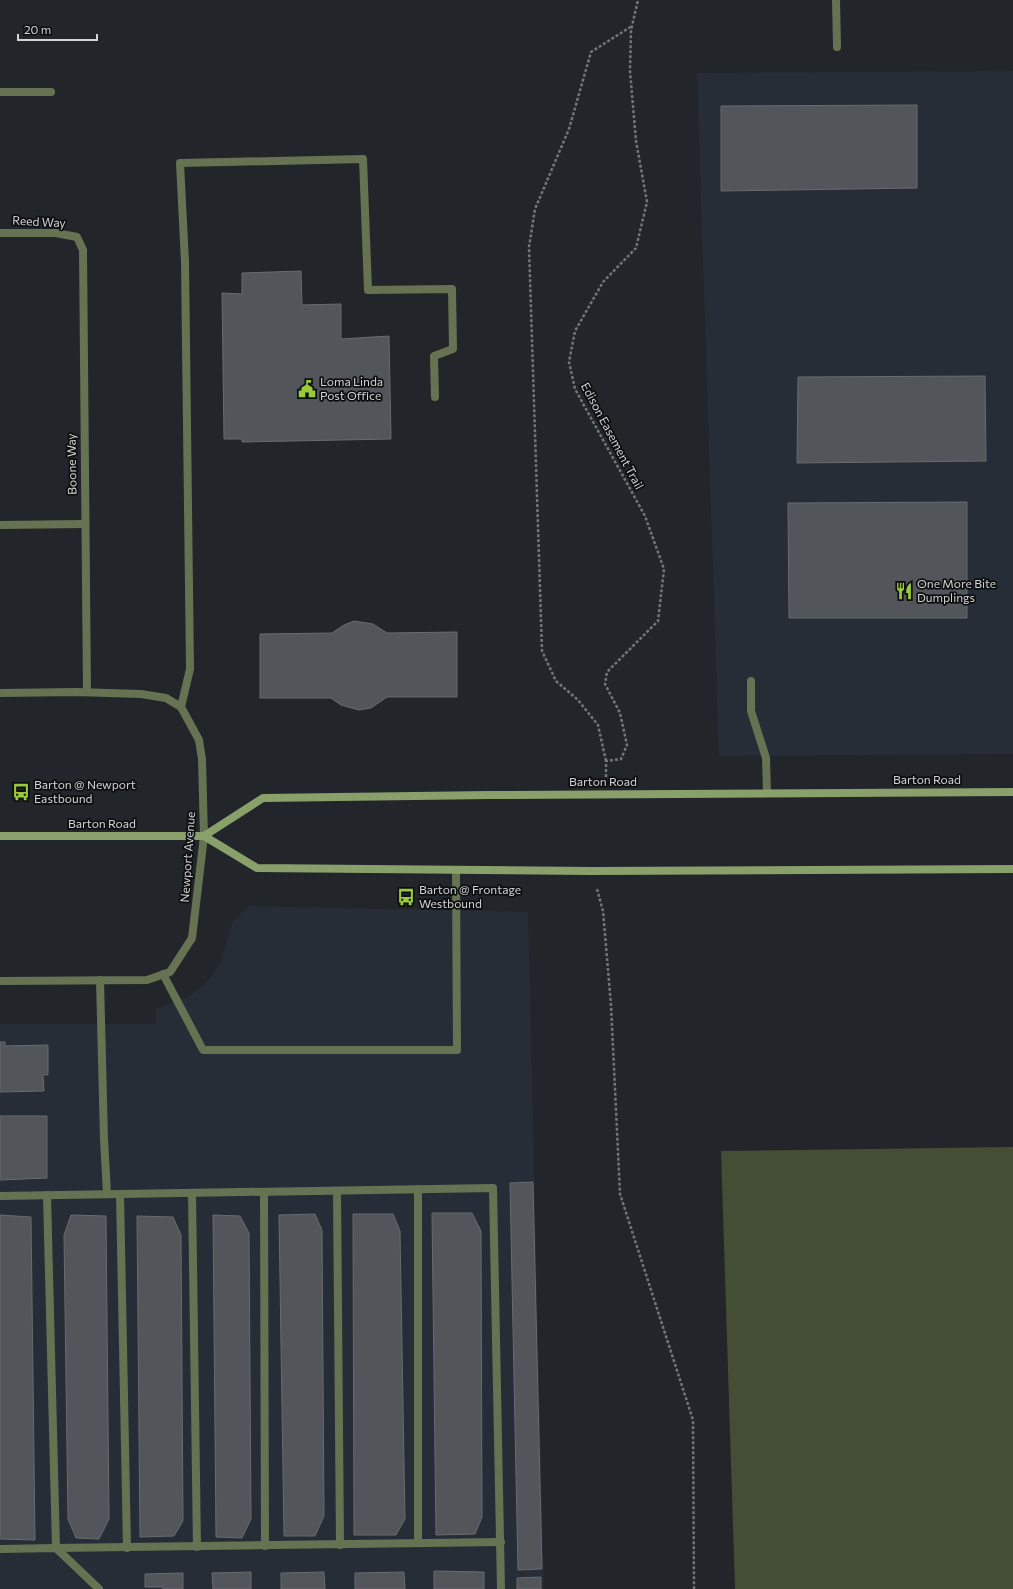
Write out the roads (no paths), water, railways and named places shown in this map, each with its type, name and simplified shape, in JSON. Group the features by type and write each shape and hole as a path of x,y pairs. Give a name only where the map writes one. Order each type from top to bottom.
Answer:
{"main road":[{"name":"Barton Road","path":"0,836 204,836 263,798 606,794 1013,792"},
{"path":"204,836 257,868 592,871 1013,869"}],"street":[{"path":"836,0 837,47"},
{"path":"0,92 51,92"},
{"path":"0,693 87,692 141,694 166,698 181,707 190,669 185,262 180,163 363,159 368,290 452,289 454,349 434,356 435,396"},
{"name":"Reed Way","path":"0,233 56,233 77,237"},
{"name":"Boone Way","path":"77,237 83,250 87,692"},
{"path":"0,525 85,524"},
{"path":"751,681 751,711 766,758 767,793"},
{"name":"Newport Avenue","path":"0,981 146,980 170,972 192,938 204,836 202,759 199,740 181,707"},
{"path":"163,974 203,1050 457,1050 456,870"},
{"path":"100,980 104,1140 107,1194"},
{"path":"0,1196 493,1188 501,1589"},
{"path":"418,1190 418,1543"},
{"path":"336,1191 340,1545"},
{"path":"264,1192 265,1546"},
{"path":"192,1193 197,1547"},
{"path":"120,1194 127,1548"},
{"path":"47,1195 56,1548 99,1589"},
{"path":"0,1549 501,1542"}],"place":[{"name":"Loma Linda Post Office","path":"307,389"},
{"name":"One More Bite Dumplings","path":"904,591"},
{"name":"Barton @ Newport Eastbound","path":"21,792"},
{"name":"Barton @ Frontage Westbound","path":"406,897"}]}
